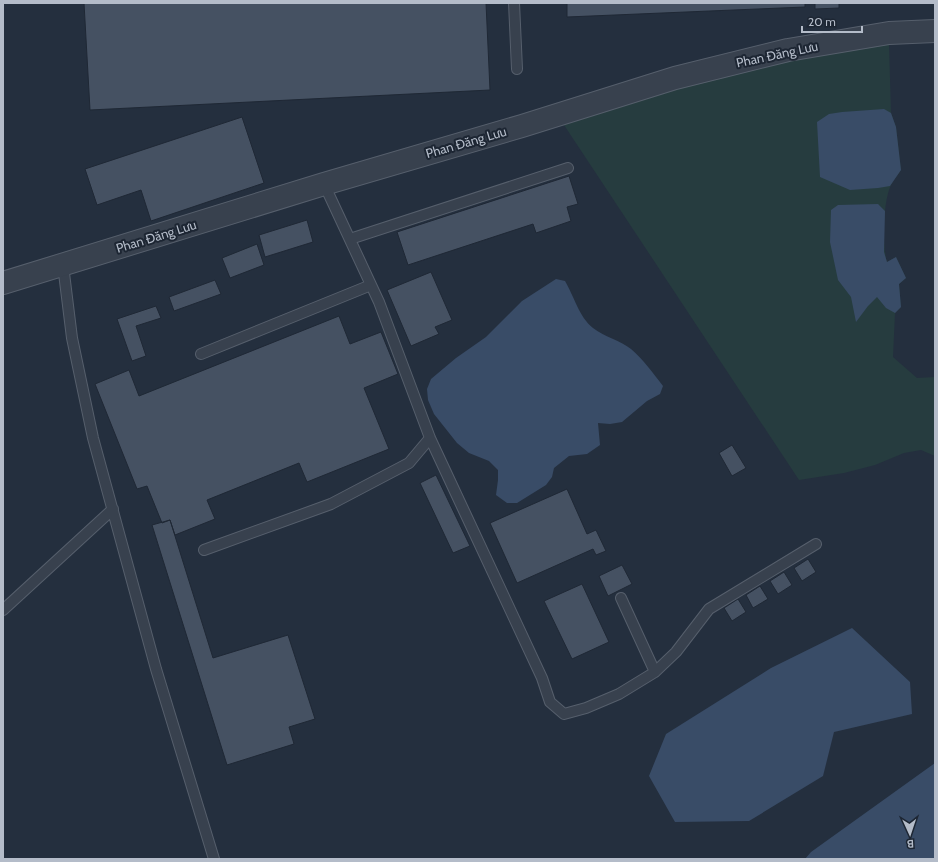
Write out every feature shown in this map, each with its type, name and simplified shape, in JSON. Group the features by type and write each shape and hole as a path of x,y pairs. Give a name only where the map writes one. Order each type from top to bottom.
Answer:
{"street":[{"name":"Phan Đăng Lưu","path":"3,283 682,76 796,49 888,33 935,31"}],"lane":[{"path":"514,3 517,68"},
{"path":"350,239 568,168"},
{"path":"324,184 379,302 430,438 542,678 550,702 564,714 586,708 619,694 655,672 676,652 709,609 816,544"},
{"path":"63,265 72,338 93,438 156,669 214,859"},
{"path":"201,354 371,285"},
{"path":"204,550 331,504 409,463 430,438"},
{"path":"3,610 113,509"},
{"path":"621,598 655,672"}],"green space":[{"path":"889,44 891,113 896,127 901,170 888,192 884,224 884,245 887,262 896,257 906,278 899,284 901,307 895,313 893,357 917,378 935,377 935,456 921,450 904,453 875,465 844,473 799,480 564,125 681,88 790,61"}],"water":[{"path":"884,109 891,113 896,127 901,170 890,186 850,190 820,177 817,122 829,114"},
{"path":"878,204 885,211 884,252 887,262 896,257 906,278 899,284 901,307 895,313 886,308 877,297 856,322 851,297 838,280 830,242 831,210 838,205"},
{"path":"556,279 565,281 580,312 593,328 631,349 644,362 663,386 660,394 647,401 622,422 610,424 598,423 600,445 587,454 569,456 554,468 552,477 546,485 517,503 507,503 496,495 498,470 489,461 469,453 457,443 434,414 428,400 427,389 431,379 456,358 486,337 522,301"},
{"path":"852,628 910,682 912,714 834,732 823,776 749,821 675,822 649,776 666,734 771,668"},
{"path":"935,763 935,859 805,859 811,852"}],"building":[{"path":"84,3 486,3 490,90 90,110"},
{"path":"567,3 805,3 805,7 567,17"},
{"path":"815,3 839,3 839,8 815,9"},
{"path":"242,117 264,183 151,221 141,190 97,205 85,169"},
{"path":"569,176 578,204 567,207 571,221 536,233 533,224 408,265 397,232"},
{"path":"307,220 313,242 265,257 259,235"},
{"path":"257,244 264,265 230,278 222,258"},
{"path":"431,272 452,320 435,327 439,334 411,346 387,290"},
{"path":"215,280 221,294 174,311 169,297"},
{"path":"156,306 161,318 136,326 146,356 132,361 117,319"},
{"path":"339,316 350,344 381,332 398,374 364,388 389,449 307,482 299,463 207,500 215,519 175,535 170,520 162,523 147,486 137,489 95,384 129,370 139,396"},
{"path":"732,445 746,468 732,476 719,453"},
{"path":"436,475 470,546 453,553 420,483"},
{"path":"567,489 587,534 596,530 606,551 596,555 593,549 517,583 490,523"},
{"path":"170,520 213,658 288,635 315,719 289,727 294,744 227,765 152,525"},
{"path":"808,559 816,572 802,581 794,568"},
{"path":"622,565 632,584 608,596 599,576"},
{"path":"784,572 792,585 778,594 770,581"},
{"path":"582,584 609,642 572,659 544,601"},
{"path":"760,586 768,599 753,608 746,595"},
{"path":"738,599 746,612 732,621 724,608"}]}
